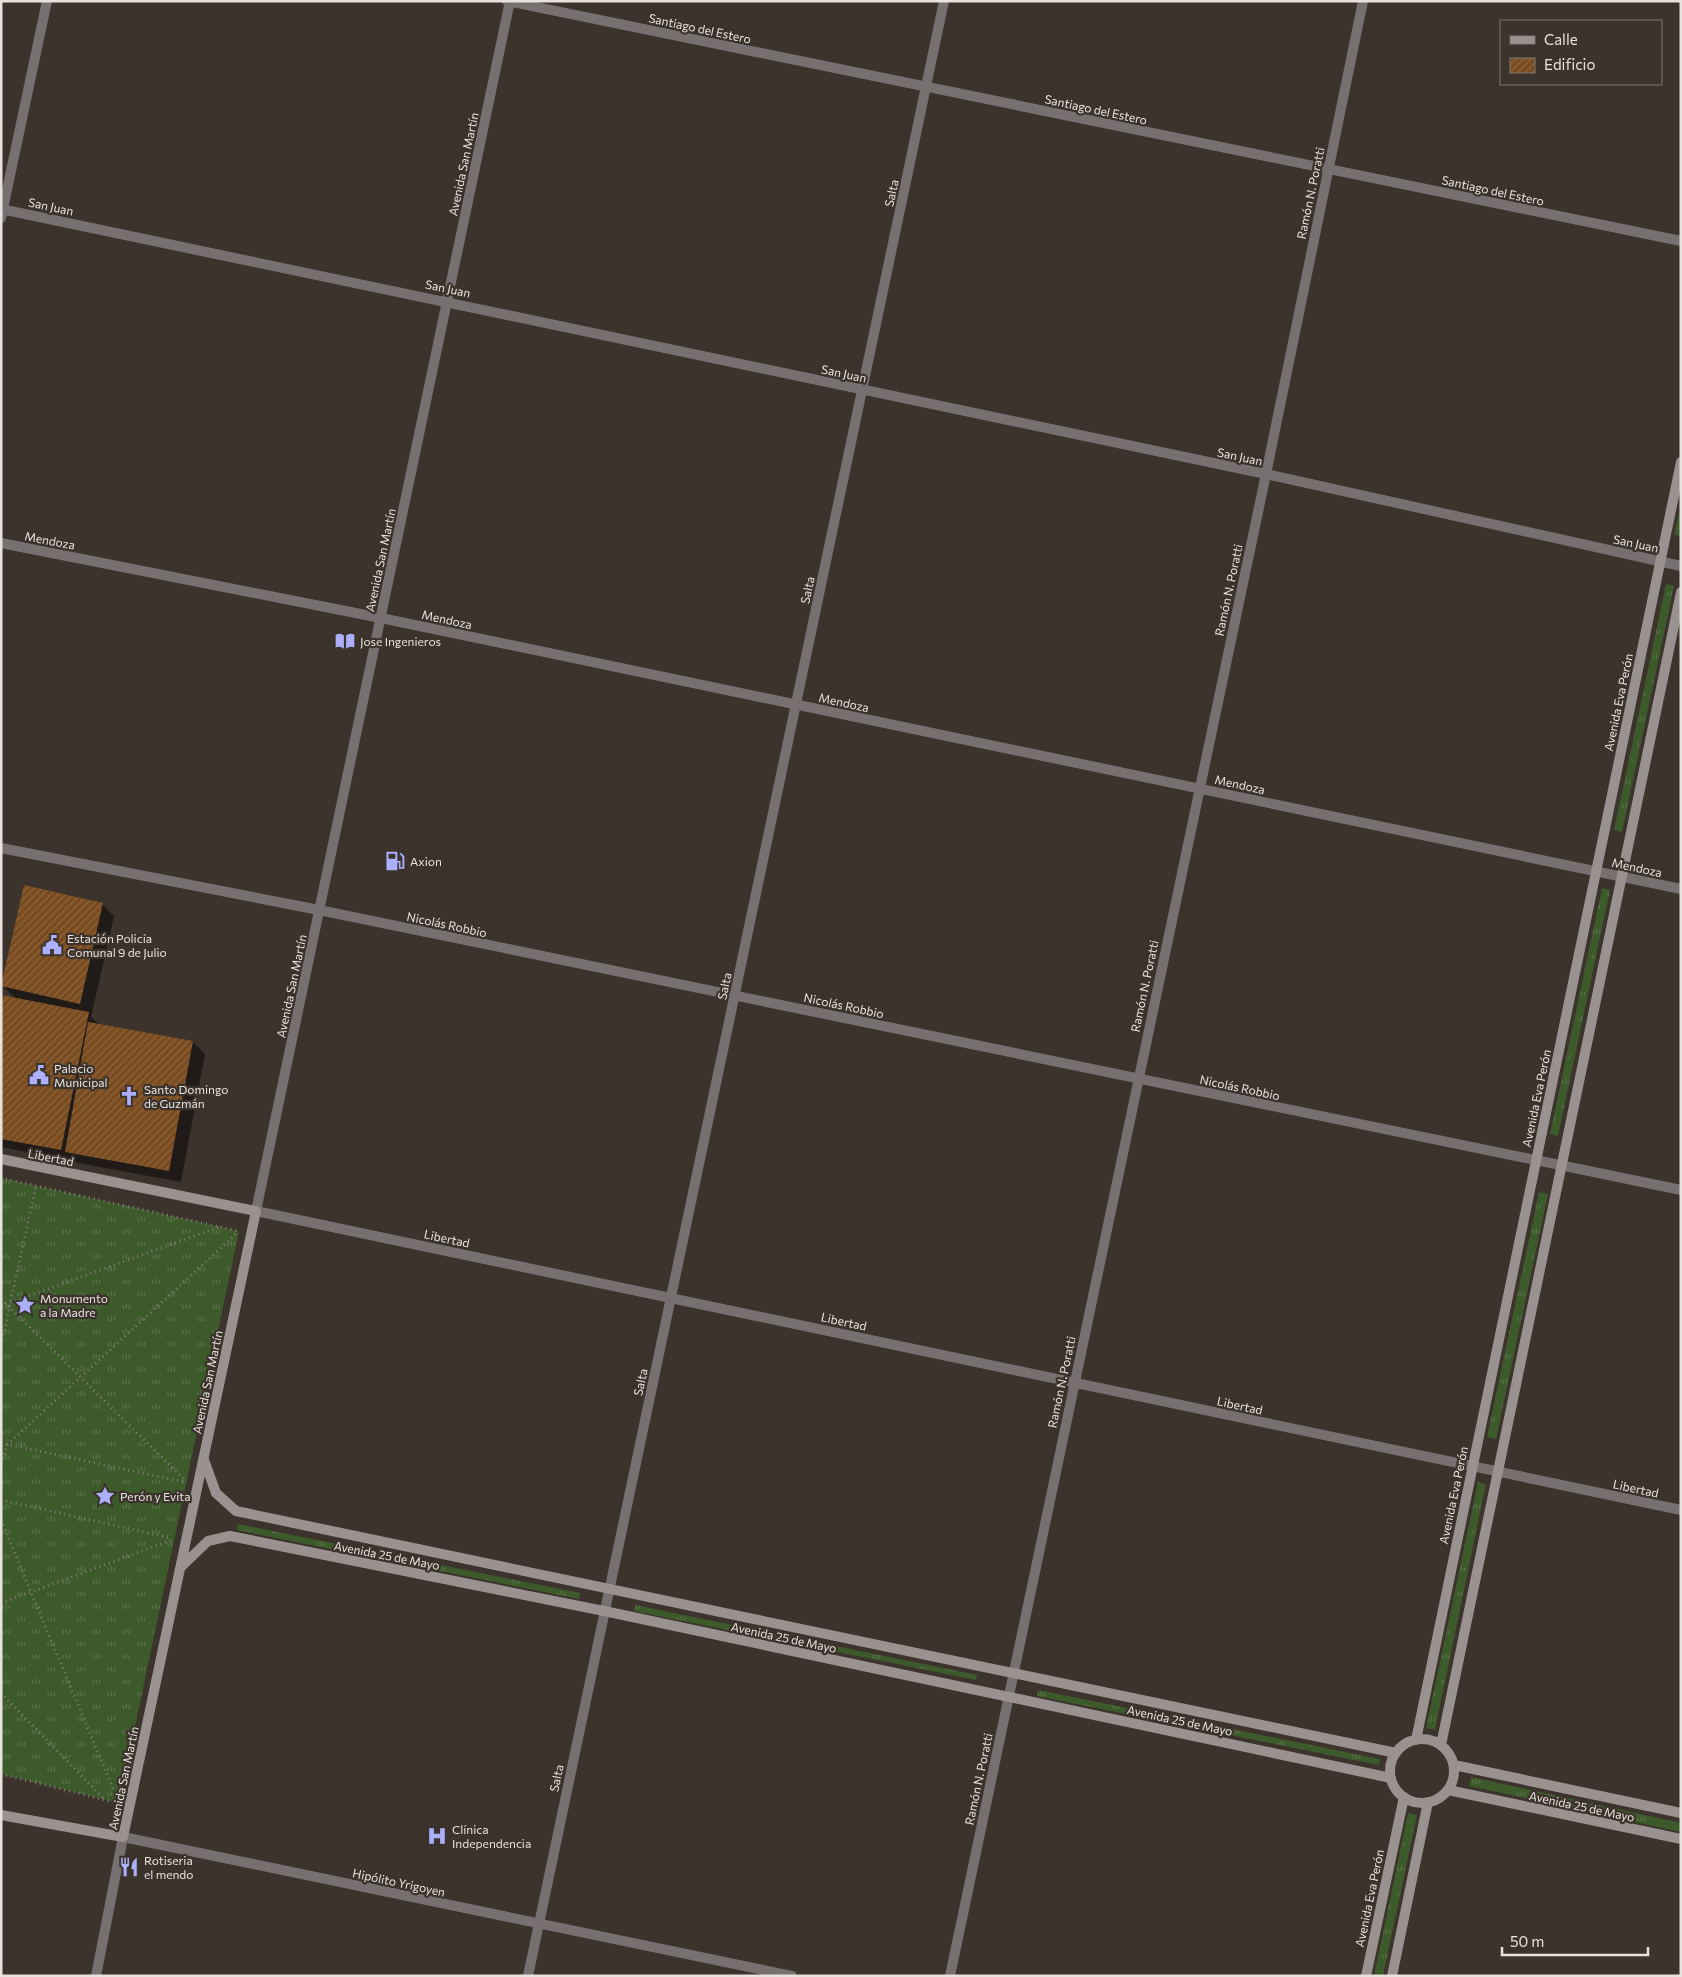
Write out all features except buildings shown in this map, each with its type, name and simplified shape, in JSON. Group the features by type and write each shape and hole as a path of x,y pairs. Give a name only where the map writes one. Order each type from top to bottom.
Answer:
{"main road":[{"name":"Avenida Eva Perón","path":"1416,1740 1681,462"},
{"path":"1441,1745 1681,592"},
{"name":"Libertad","path":"1,1160 256,1211"},
{"name":"Avenida San Martín","path":"123,1837 256,1211"},
{"name":"Avenida 25 de Mayo","path":"204,1460 216,1493 236,1511 1396,1753"},
{"name":"Avenida 25 de Mayo","path":"181,1567 208,1541 230,1536 604,1611 1391,1778"},
{"path":"1416,1740 1432,1740 1441,1745 1452,1757 1454,1765 1453,1780 1448,1790 1440,1798 1428,1802 1411,1801 1404,1797 1395,1788 1391,1778 1390,1769 1396,1753 1408,1742 1416,1740"},
{"name":"Avenida 25 de Mayo","path":"1454,1765 1681,1813"},
{"name":"Avenida 25 de Mayo","path":"1448,1790 1681,1839"},
{"name":"Avenida Eva Perón","path":"1366,1976 1404,1797"},
{"path":"1392,1976 1428,1802"},
{"name":"Hipólito Yrigoyen","path":"1,1815 123,1837"}],"street":[{"path":"2,212 47,1"},
{"name":"Santiago del Estero","path":"509,1 1681,241"},
{"name":"Avenida San Martín","path":"256,1211 509,1"},
{"name":"Salta","path":"528,1976 944,1"},
{"name":"Ramón N. Poratti","path":"950,1976 1198,788 1266,474 1363,1"},
{"name":"San Juan","path":"2,212 447,301 1266,474 1681,566"},
{"name":"Mendoza","path":"1,543 381,618 1681,888"},
{"name":"Nicolás Robbio","path":"1,848 319,910 1681,1190"},
{"name":"Libertad","path":"256,1211 1681,1510"},
{"name":"Avenida San Martín","path":"96,1976 123,1837"},
{"name":"Hipólito Yrigoyen","path":"123,1837 792,1976"}],"path":[{"path":"1,1178 240,1231"},
{"path":"1,1345 36,1186"},
{"path":"1,1306 220,1226"},
{"path":"238,1241 240,1231"},
{"path":"1,1464 7,1444 240,1231"},
{"path":"1,1298 187,1482"},
{"path":"1,1443 187,1482"},
{"path":"185,1492 189,1473"},
{"path":"1,1500 175,1539"},
{"path":"1,1520 120,1803"},
{"path":"173,1549 175,1539"},
{"path":"1,1603 175,1539"},
{"path":"1,1693 105,1800"},
{"path":"1,1774 120,1803"},
{"path":"120,1803 122,1793"}],"green space":[{"path":"1681,505 1681,536 1674,535"},
{"path":"1666,584 1674,586 1622,832 1614,830"},
{"path":"1602,888 1610,890 1558,1136 1550,1134"},
{"path":"1,1178 239,1231 119,1803 1,1774"},
{"path":"1539,1192 1548,1194 1496,1439 1487,1437"},
{"path":"1478,1482 1486,1484 1435,1730 1426,1728"},
{"path":"238,1524 580,1593 579,1599 237,1530"},
{"path":"635,1605 977,1675 976,1680 634,1611"},
{"path":"1038,1690 1380,1759 1379,1765 1037,1696"},
{"path":"1471,1777 1681,1823 1681,1832 1469,1786"},
{"path":"1408,1813 1417,1815 1383,1976 1374,1976"}],"place":[{"name":"Jose Ingenieros","path":"345,641"},
{"name":"Axion","path":"395,861"},
{"name":"Estación Policía Comunal 9 de Julio","path":"52,945"},
{"name":"Palacio Municipal","path":"39,1075"},
{"name":"Santo Domingo de Guzmán","path":"129,1096"},
{"name":"Monumento a la Madre","path":"25,1305"},
{"name":"Perón y Evita","path":"105,1496"},
{"name":"Clínica Independencia","path":"437,1836"},
{"name":"Rotiseria el mendo","path":"129,1867"}]}
